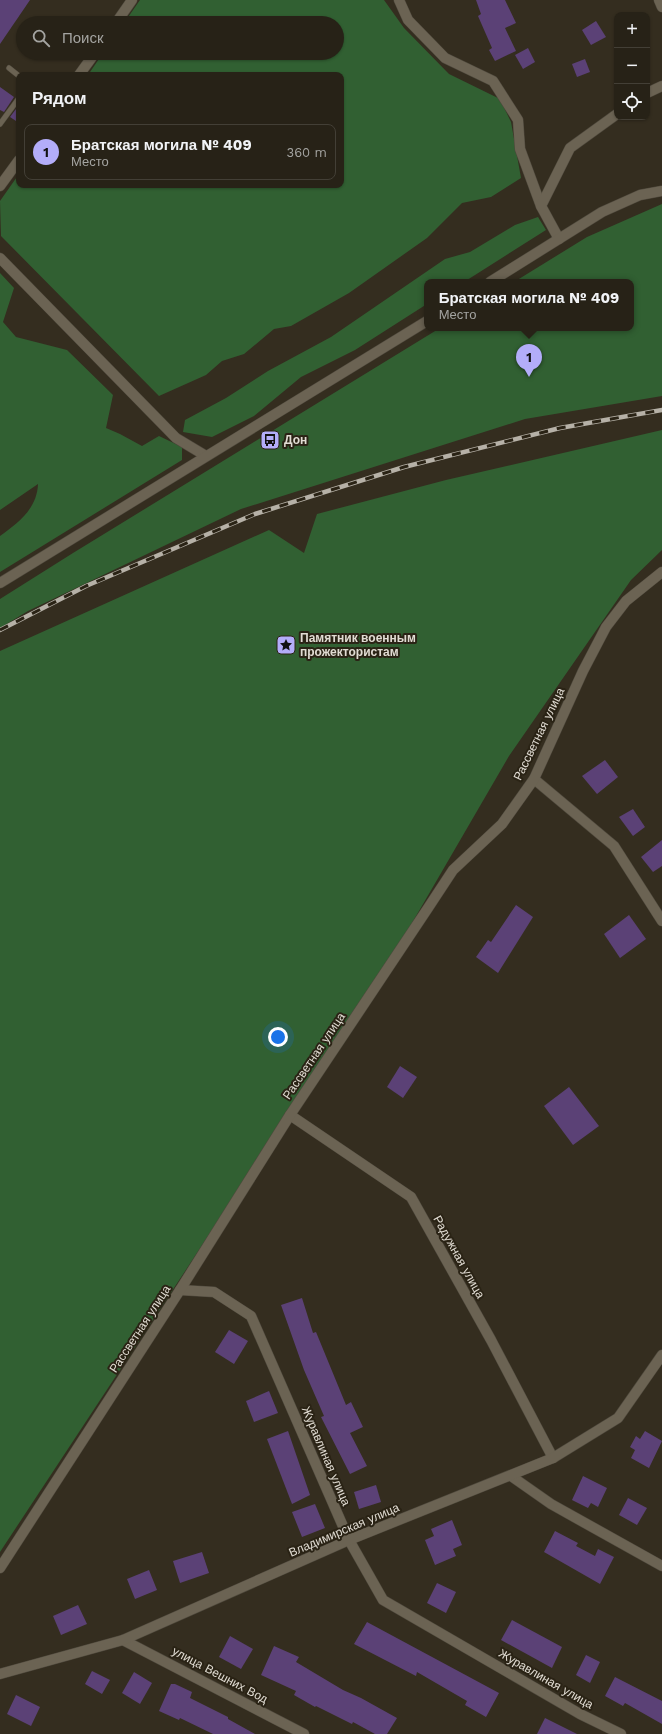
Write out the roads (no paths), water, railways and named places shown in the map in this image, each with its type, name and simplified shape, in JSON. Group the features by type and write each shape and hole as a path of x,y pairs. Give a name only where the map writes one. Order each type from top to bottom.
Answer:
{"street":[{"path":"121,16 132,0"},
{"path":"399,0 408,20 445,58 493,81 518,120 520,149 541,206 559,239"},
{"path":"659,0 662,7"},
{"path":"81,72 90,60"},
{"path":"650,92 662,86"},
{"path":"541,206 570,148 614,116"},
{"path":"0,186 16,164"},
{"path":"495,279 602,212 640,195 662,191"},
{"path":"0,258 176,438 206,456"},
{"path":"0,583 424,323"},
{"name":"Рассветная улица","path":"0,1568 180,1290 290,1115 453,870 502,824 534,780 582,671 606,627 626,601 662,572"},
{"path":"534,780 614,846 662,921"},
{"name":"Радужная улица","path":"290,1115 411,1197 491,1340 553,1458"},
{"name":"Журавлиная улица","path":"180,1290 214,1292 251,1316 349,1540 384,1600 580,1714 621,1734"},
{"name":"Владимирская улица","path":"0,1674 124,1640 349,1540 553,1458 618,1418 662,1355"},
{"path":"511,1476 551,1504 662,1566"},
{"name":"улица Вешних Вод","path":"124,1640 304,1734"}],"lane":[{"path":"9,68 16,74"},
{"path":"0,124 16,102"}],"railway":[{"path":"0,630 86,586 255,514 404,467 560,428 662,410"}],"place":[{"name":"Братская могила № 409","path":"529,377"},
{"name":"Дон","path":"270,440"},
{"name":"Памятник военным прожектористам","path":"286,645"}]}
